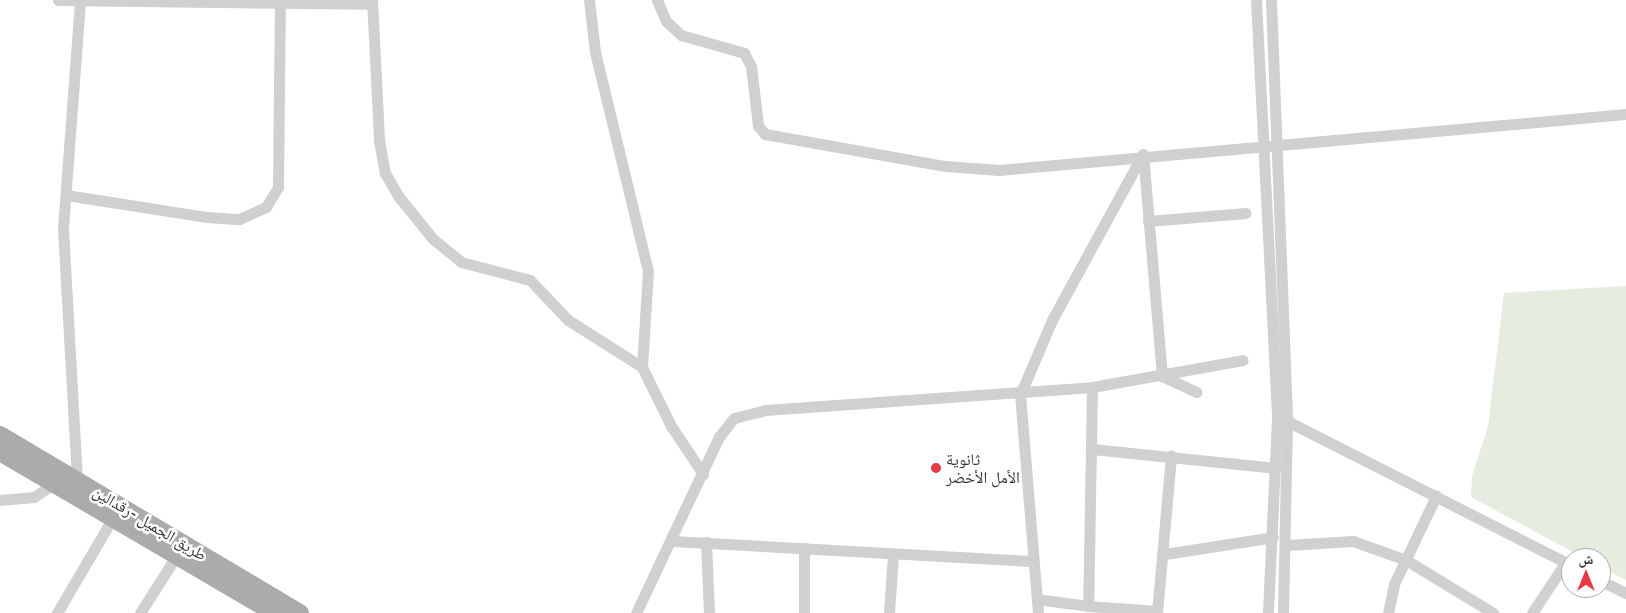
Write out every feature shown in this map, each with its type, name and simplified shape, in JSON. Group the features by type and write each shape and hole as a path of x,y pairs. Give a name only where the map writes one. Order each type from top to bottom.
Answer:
{"main road":[{"name":"طريق الجميل -رقدالين","path":"0,434 300,613"},
{"name":"طريق الجميل -رقدالين","path":"0,452 114,516 274,613"}],"street":[{"path":"58,0 280,3 372,2 379,140 385,172 400,197 433,239 461,262 530,280 568,320 642,367"},
{"path":"78,479 63,228 80,0"},
{"path":"589,0 594,52 648,271 642,367 670,426 702,474"},
{"path":"657,0 666,21 681,35 744,53 751,66 758,126 765,134 945,166 999,170 1143,154 1278,148 1626,114"},
{"path":"1256,0 1264,148 1276,468 1268,613"},
{"path":"1271,0 1288,421 1283,613"},
{"path":"66,195 207,217 239,219 266,207 278,187 280,3"},
{"path":"1143,154 1162,376"},
{"path":"1038,613 1030,561 1020,395 1052,320 1143,154"},
{"path":"1148,221 1246,213"},
{"path":"636,613 673,540 719,437 734,418 765,410 1020,395 1092,387 1243,360"},
{"path":"1162,376 1197,392"},
{"path":"1088,606 1092,387"},
{"path":"1288,421 1561,560"},
{"path":"1092,449 1276,468"},
{"path":"1037,600 1157,612 1165,554 1172,456"},
{"path":"0,500 34,497 56,482"},
{"path":"1388,613 1406,560 1436,496"},
{"path":"57,613 114,516"},
{"path":"1165,554 1273,537"},
{"path":"673,540 1030,561"},
{"path":"1286,544 1353,541 1406,560 1493,613"},
{"path":"706,542 709,613"},
{"path":"804,548 804,613"},
{"path":"889,613 892,554"},
{"path":"140,613 177,555"},
{"path":"1532,613 1561,574"},
{"path":"1611,586 1626,593"}],"shaded area":[{"path":"1626,286 1626,580 1611,572 1611,548 1565,548 1471,497 1472,476 1488,426 1504,293"}],"place":[{"name":"ثانوية الأمل الأخضر","path":"936,468"}]}
